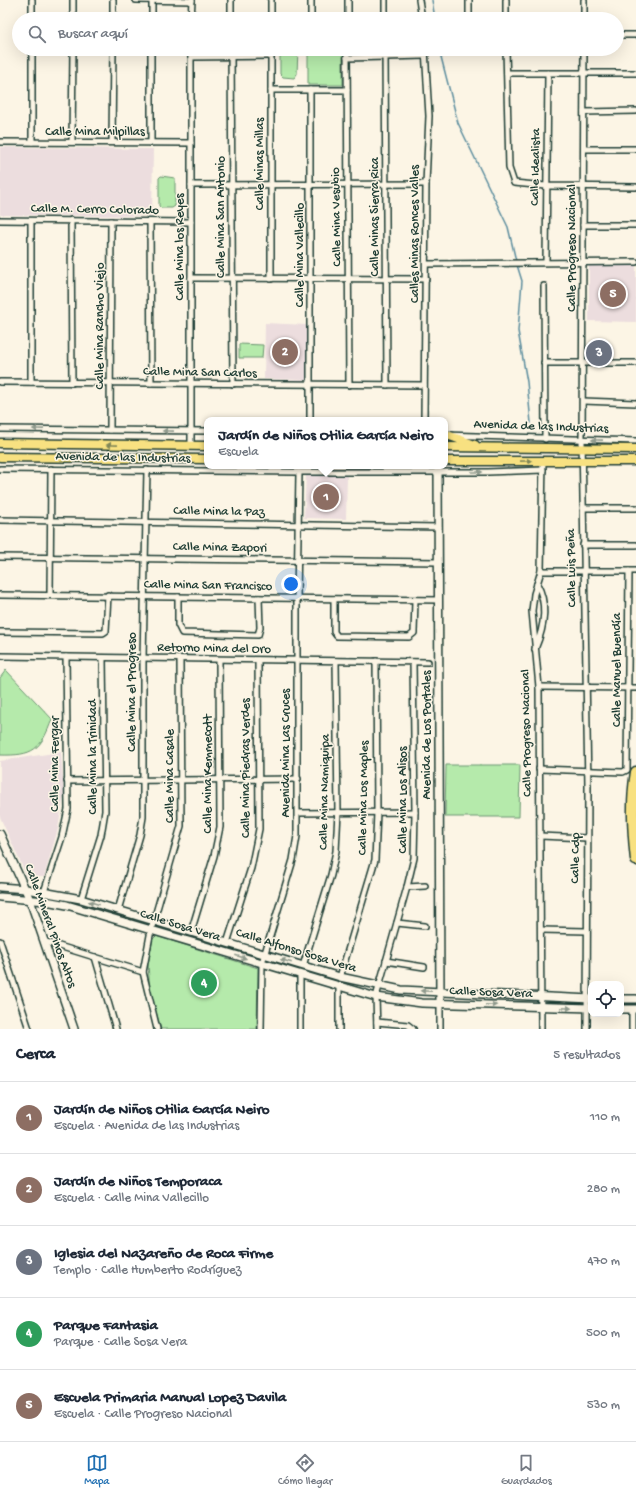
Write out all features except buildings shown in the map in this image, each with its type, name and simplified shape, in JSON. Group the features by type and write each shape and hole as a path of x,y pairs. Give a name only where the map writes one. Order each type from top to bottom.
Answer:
{"highway":[{"path":"631,771 633,830 636,860"}],"main road":[{"path":"448,436 481,447"},
{"name":"Avenida de las Industrias","path":"0,443 204,446"},
{"name":"Avenida de las Industrias","path":"448,447 582,444 636,448"},
{"name":"Avenida de las Industrias","path":"0,457 204,459"},
{"path":"448,461 636,461"},
{"name":"Avenida de Los Portales","path":"438,469 440,1004"},
{"name":"Calle Mineral Pinos Altos","path":"0,834 26,889 46,942 73,1029"},
{"name":"Calle Alfonso Sosa Vera","path":"0,887 26,889 81,900 340,977 379,986 401,990 588,999"},
{"name":"Calle Sosa Vera","path":"0,897 67,905 376,997 440,1004 540,1007"},
{"path":"624,999 636,999"},
{"path":"540,1007 588,1008"}],"street":[{"path":"32,0 32,12"},
{"path":"73,0 73,12"},
{"path":"113,0 113,12"},
{"path":"136,0 192,0 192,12"},
{"path":"152,0 152,12"},
{"path":"231,0 231,12"},
{"path":"271,0 271,12"},
{"path":"311,12 312,0"},
{"path":"348,0 348,12"},
{"path":"385,0 385,12"},
{"path":"419,0 421,12"},
{"path":"469,0 469,12"},
{"path":"506,0 506,12"},
{"path":"584,0 584,12"},
{"path":"624,35 636,35"},
{"path":"32,56 32,142"},
{"path":"72,142 73,56"},
{"path":"112,142 113,56"},
{"path":"151,143 152,56"},
{"path":"191,56 271,56"},
{"name":"Calle Mina los Reyes","path":"191,56 191,446"},
{"name":"Calle Minas Millas","path":"271,56 271,279"},
{"name":"Calle Minas Sierra Rica","path":"385,56 387,385"},
{"path":"347,58 425,56"},
{"name":"Calles Minas Ronces Valles","path":"424,417 426,184 429,116 425,56"},
{"path":"506,56 509,168 511,180 517,185 636,186"},
{"name":"Calle Progreso Nacional","path":"582,444 584,56"},
{"name":"Calle Mina San Antonio","path":"231,57 232,384"},
{"name":"Calle Mina Vesubio","path":"347,58 349,385"},
{"name":"Calle Idealista","path":"546,262 548,73"},
{"path":"506,74 636,73"},
{"path":"271,90 347,90"},
{"name":"Calle Mina Vallecillo","path":"310,90 310,417"},
{"path":"584,112 636,111"},
{"name":"Calle Mina Milpillas","path":"0,142 191,143"},
{"path":"584,150 636,149"},
{"path":"191,185 426,184"},
{"name":"Calle M. Cerro Colorado","path":"0,220 191,222"},
{"path":"71,220 72,383"},
{"path":"31,221 31,382"},
{"name":"Calle Mina Rancho Viejo","path":"110,430 112,383 111,221"},
{"path":"150,222 151,383"},
{"path":"583,224 636,224"},
{"path":"426,264 583,261 636,262"},
{"path":"191,278 349,280 426,279"},
{"path":"544,286 544,439"},
{"path":"544,363 636,363"},
{"name":"Calle Mina San Carlos","path":"0,382 424,385"},
{"path":"582,401 636,403"},
{"path":"0,429 204,431"},
{"name":"Avenida de las Industrias","path":"448,436 544,439 582,444 636,441"},
{"name":"Calle Luis Peña","path":"582,444 585,688"},
{"name":"Calle Progreso Nacional","path":"541,1029 539,687 532,611 540,571 543,461"},
{"name":"Avenida de las Industrias","path":"0,469 299,472 438,469 543,470"},
{"path":"50,595 51,469"},
{"name":"Calle Mina el Progreso","path":"118,910 142,827 142,658 146,558 147,470"},
{"name":"Avenida Mina Las Cruces","path":"261,1029 262,963 293,860 298,836 297,599 299,472"},
{"path":"583,508 636,508"},
{"name":"Calle Mina la Paz","path":"0,520 439,527"},
{"path":"583,545 636,545"},
{"name":"Calle Mina Zapori","path":"0,557 439,562"},
{"path":"540,571 636,571"},
{"name":"Calle Manuel Buendía","path":"629,571 627,688 631,771"},
{"path":"535,650 540,637 543,621 543,604 537,584"},
{"name":"Calle Mina San Francisco","path":"0,595 108,595 439,600"},
{"path":"0,632 103,633 106,631 108,595"},
{"path":"178,597 178,625 182,633 258,635 260,628 260,598"},
{"path":"334,599 335,635 380,637 409,637 413,635 415,600"},
{"name":"Retorno Mina del Oro","path":"0,656 180,660 428,662"},
{"name":"Calle Mina Fergar","path":"44,892 62,837 68,809 66,658"},
{"name":"Calle Mina la Trinidad","path":"81,900 104,822 106,781 103,658"},
{"name":"Calle Mina Casale","path":"156,1029 143,972 151,930 179,838 182,811 180,660"},
{"name":"Calle Mina Kemmecott","path":"191,932 218,842 221,810 219,780 219,660"},
{"name":"Calle Mina Piedras Verdes","path":"227,943 257,842 259,780 258,660"},
{"name":"Calle Mina Namiquipa","path":"303,966 331,875 336,851 338,812 336,661"},
{"name":"Calle Mina Los Maples","path":"340,977 373,870 376,848 376,662"},
{"name":"Calle Mina Los Alisos","path":"377,1029 376,997 414,858 415,812 413,662"},
{"path":"539,687 636,688"},
{"name":"Calle Cdp","path":"585,688 587,770 586,931 588,999"},
{"path":"539,769 631,771"},
{"path":"67,781 298,780"},
{"path":"298,813 415,812"},
{"path":"540,836 587,838"},
{"path":"407,887 425,886"},
{"path":"397,923 425,926"},
{"path":"541,930 586,931"},
{"path":"0,941 29,1029"},
{"path":"46,942 143,972"},
{"path":"95,957 116,1029"},
{"path":"386,961 424,967"},
{"path":"300,975 300,1029"},
{"path":"339,987 339,1029"},
{"path":"440,1004 440,1029"},
{"path":"632,1029 634,1009"},
{"name":"Calle Cdp","path":"586,1029 588,1015"},
{"path":"376,1022 408,1025 413,1029"}],"shaded area":[{"path":"0,147 153,149 152,216 0,215"},
{"path":"589,266 636,266 636,322 589,321"},
{"path":"265,323 306,325 306,380 264,379"},
{"path":"306,475 347,476 346,519 304,518"},
{"path":"61,752 64,794 58,829 44,877 27,877 0,817 0,761"}],"green space":[{"path":"280,56 298,56 297,74 294,78 283,77 280,74"},
{"path":"308,56 343,56 343,85 308,85"},
{"path":"161,176 175,178 175,206 172,208 161,208 159,206 159,178"},
{"path":"239,344 263,345 262,358 239,358"},
{"path":"6,670 52,719 44,738 34,749 20,754 0,755 0,678"},
{"path":"446,765 520,765 519,817 445,817"},
{"path":"156,936 258,968 257,1029 161,1029 150,992 148,964 153,939"}],"waterway":[{"path":"432,0 434,12"},
{"path":"441,56 458,123 508,227 516,261"},
{"path":"517,265 522,281 518,331 527,382 531,423"}],"place":[{"name":"Escuela Primaria Manual Lopez Davila","path":"613,294"},
{"name":"Jardín de Niños Temporaca","path":"285,352"},
{"name":"Iglesia del Nazareño de Roca Firme","path":"599,353"},
{"name":"Jardín de Niños Otilia García Neiro","path":"326,497"},
{"name":"Parque Fantasia","path":"204,983"}]}
